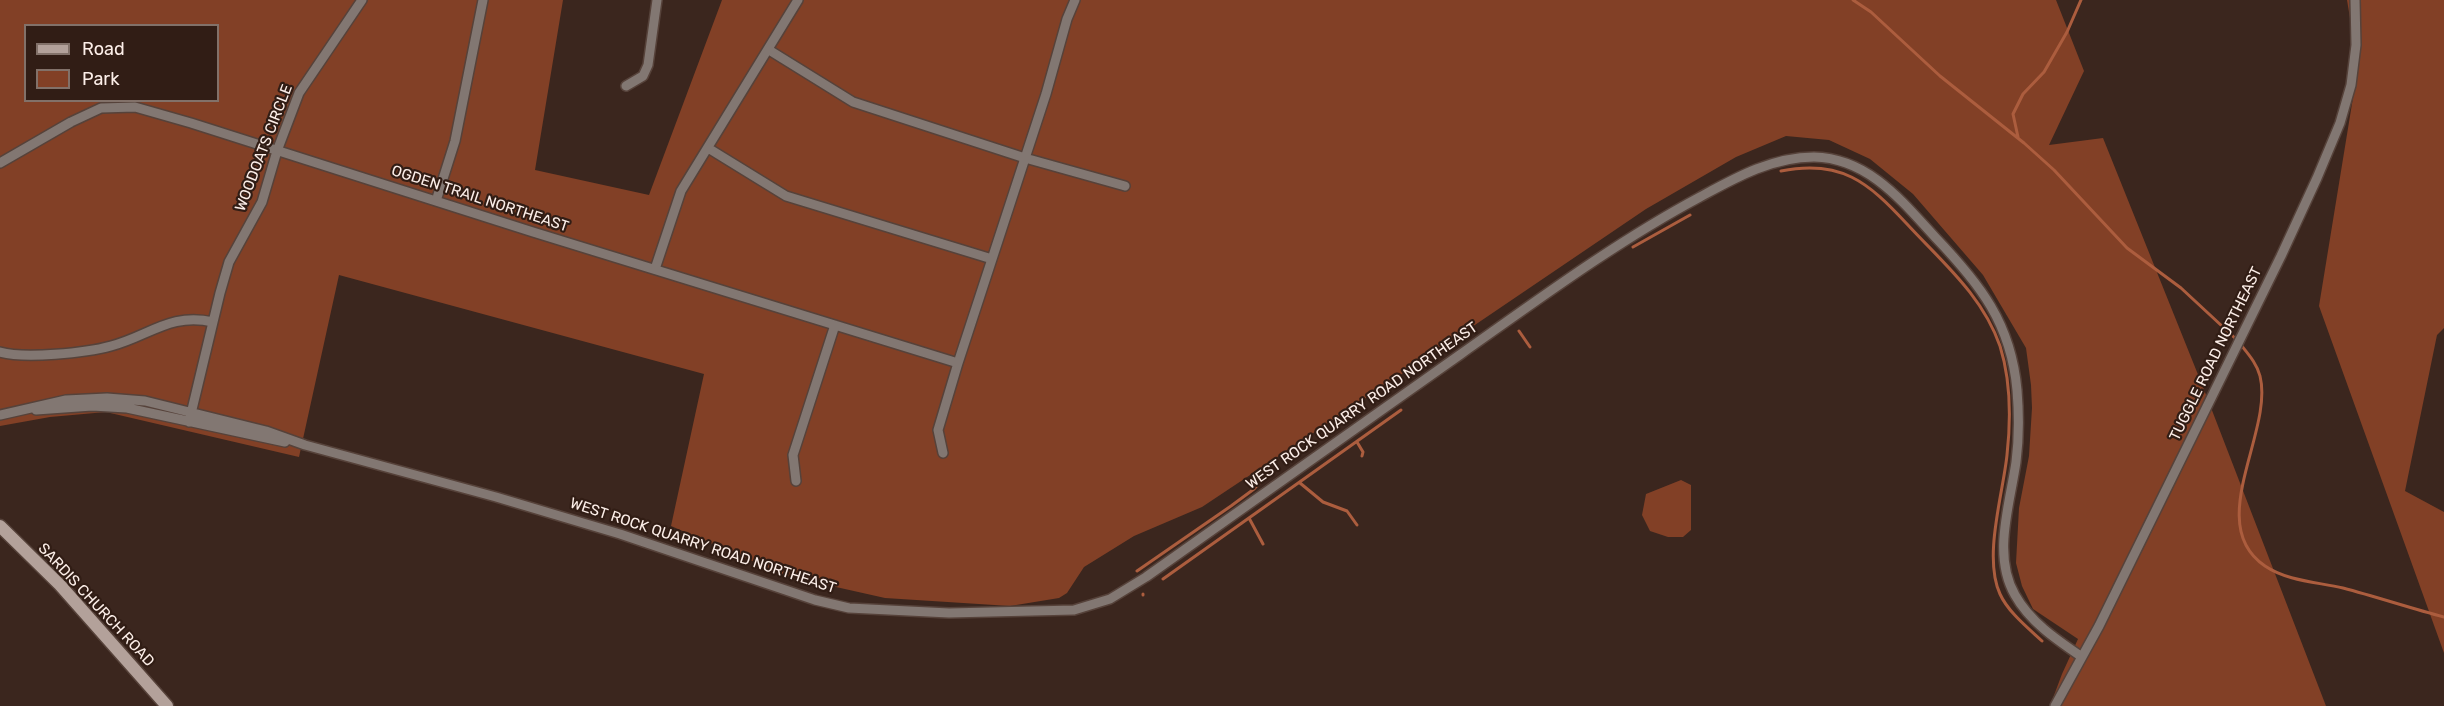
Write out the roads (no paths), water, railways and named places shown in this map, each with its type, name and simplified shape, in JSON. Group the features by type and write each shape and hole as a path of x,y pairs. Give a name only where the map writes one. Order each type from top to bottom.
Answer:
{"street":[{"name":"WOODOATS CIRCLE","path":"190,417 229,262 262,202 277,151 299,93 362,0"},
{"path":"436,201 455,141 483,0"},
{"path":"626,86 643,76 648,65 657,0"},
{"path":"655,269 681,191 738,96 770,50 798,0"},
{"path":"943,453 938,430 1075,0"},
{"name":"TUGGLE ROAD NORTHEAST","path":"2055,706 2082,657 2281,256 2340,123 2351,85 2355,55 2355,0"},
{"path":"770,50 853,102 1025,158 1125,186"},
{"name":"OGDEN TRAIL NORTHEAST","path":"0,163 71,122 101,108 135,107 958,363"},
{"path":"708,148 786,196 992,259"},
{"name":"WEST ROCK QUARRY ROAD NORTHEAST","path":"0,415 54,401 107,398 145,401 190,417 266,431 536,509 832,604 876,611 949,613 1079,609 1110,598 1146,577 1488,335 1641,231 1724,184 1762,167 1792,159 1822,158 1857,167 1886,186 1957,260 1976,282 1994,309 2012,355 2018,400 2016,458 2004,536 2006,571 2013,592 2026,611 2045,630 2082,657"},
{"path":"0,352 14,356 36,355 109,347 132,339 155,327 182,319 213,322"},
{"path":"796,481 793,454 835,324"},
{"name":"SARDIS CHURCH ROAD","path":"0,526 60,585 167,706"}],"waterway":[{"path":"1853,0 1871,12 1940,76 2024,143 2054,170 2127,248 2181,288 2237,340"},
{"path":"2018,137 2013,114 2023,94 2044,72 2067,32 2081,0"},
{"path":"1781,171 1821,168 1837,171 1866,186 1893,209 1948,266 1983,311 2000,346 2008,386 2009,428 1994,544 1995,579 2008,607 2042,641"},
{"path":"1633,247 1690,215"},
{"path":"1519,331 1530,347"},
{"path":"2241,345 2259,372 2262,399 2240,502 2240,526 2248,548 2265,566 2283,575 2343,588 2444,617"},
{"path":"1163,579 1401,410"},
{"path":"1357,442 1363,452 1362,456"},
{"path":"1137,571 1231,506 1261,481"},
{"path":"1300,483 1323,502 1347,511 1357,525"},
{"path":"1249,518 1263,544"}]}
